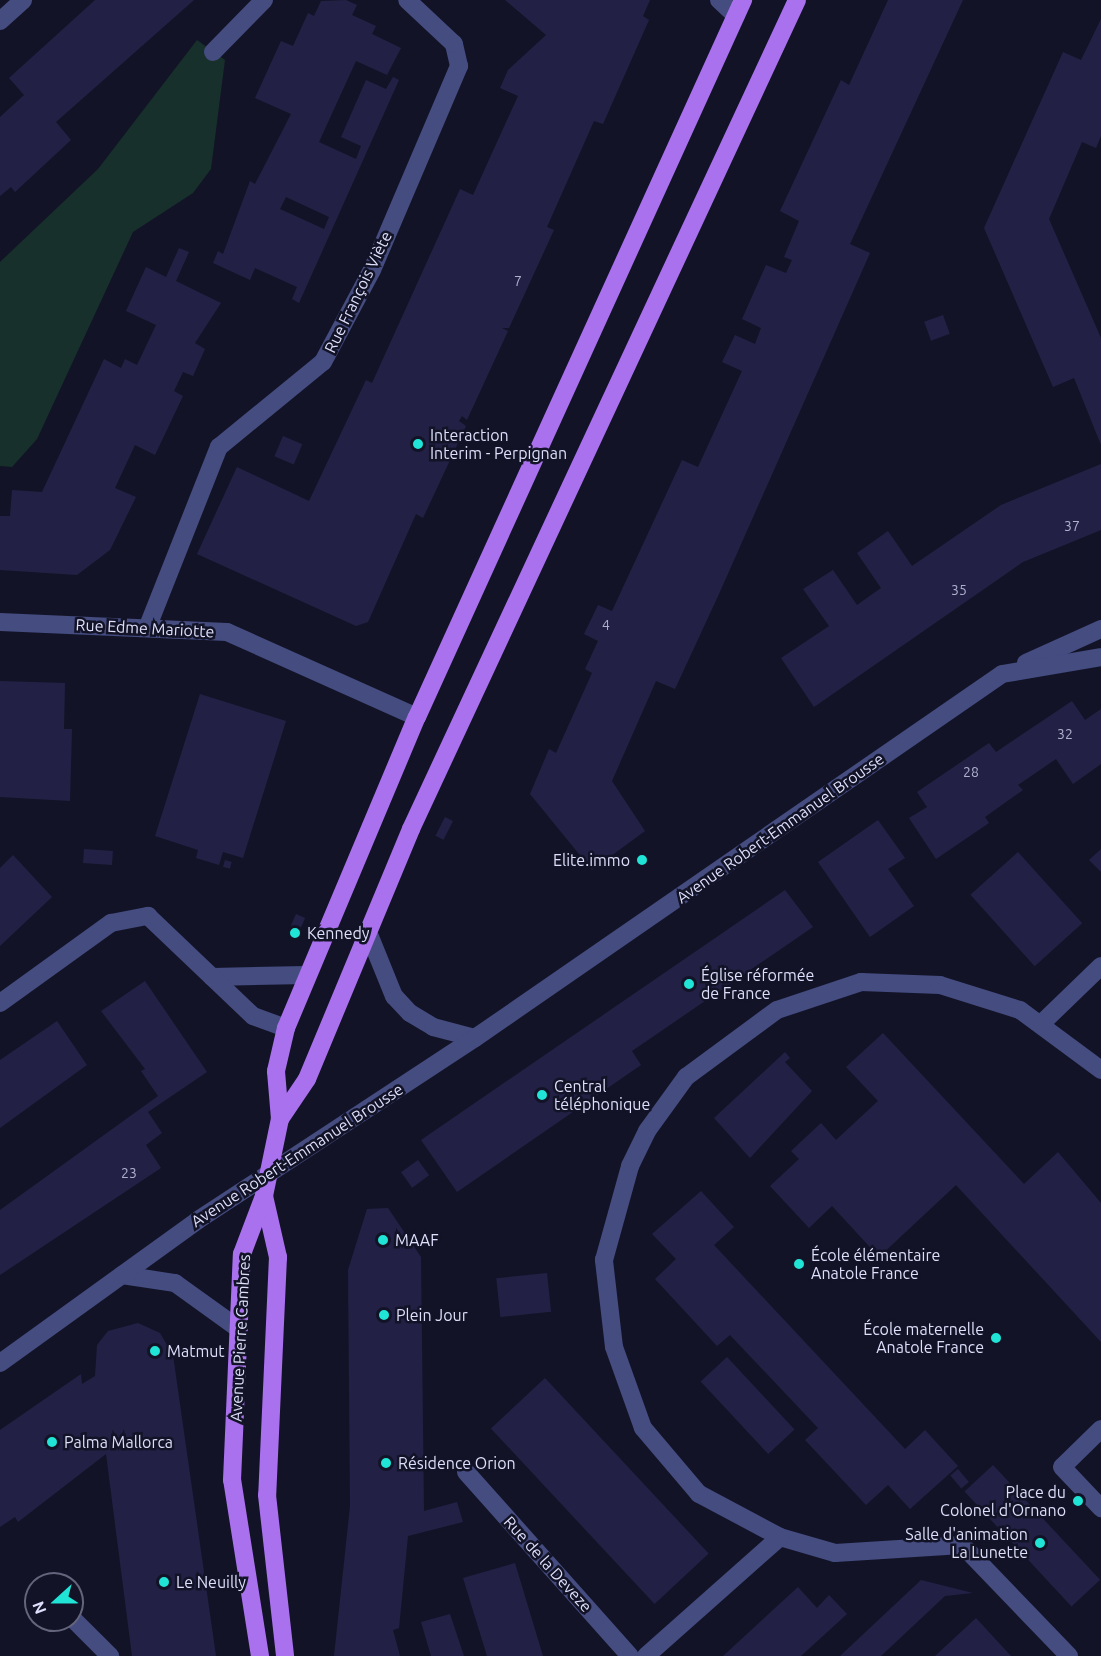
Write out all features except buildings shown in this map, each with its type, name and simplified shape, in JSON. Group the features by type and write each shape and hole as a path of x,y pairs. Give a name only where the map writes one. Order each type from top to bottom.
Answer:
{"main road":[{"path":"280,1119 307,1079 370,937 416,818 797,0"},
{"path":"265,1188 280,1119 276,1071 286,1028 306,975 417,717 740,8"},
{"name":"Avenue Pierre Cambres","path":"260,1656 232,1480 243,1254 265,1188"},
{"name":"Avenue Pierre Cambres","path":"265,1188 278,1257 267,1495 285,1656"}],"street":[{"path":"0,21 23,0"},
{"path":"213,52 264,0"},
{"name":"Rue François Viète","path":"148,626 219,447 323,362 372,270 459,66 454,44 407,0"},
{"path":"719,0 740,8"},
{"name":"Rue Edme Mariotte","path":"0,622 148,626 227,632 417,717"},
{"path":"1002,674 1101,629"},
{"name":"Avenue Robert-Emmanuel Brousse","path":"0,1364 122,1275 265,1188 475,1038 1002,674 1101,657"},
{"path":"0,1003 111,923 148,916 253,1016 286,1028"},
{"path":"370,937 394,996 410,1013 434,1027 475,1038"},
{"path":"1042,1023 1101,966"},
{"path":"212,977 306,975"},
{"path":"1069,1656 962,1545 835,1553 780,1537 699,1494 643,1428 614,1347 604,1260 630,1166 647,1131 686,1077 777,1010 861,982 940,985 1020,1010 1042,1023 1101,1070"},
{"path":"122,1275 175,1283 239,1329"},
{"path":"1101,1429 1062,1467 1101,1508"},
{"name":"Rue de la Deveze","path":"466,1472 630,1656"},
{"path":"646,1656 780,1537"},
{"path":"84,1630 110,1656"}],"green space":[{"path":"197,40 225,60 211,169 193,193 133,232 37,439 12,467 0,466 0,262 98,169"}],"place":[{"name":"Interaction Interim - Perpignan","path":"418,444"},
{"name":"Elite.immo","path":"642,860"},
{"name":"Kennedy","path":"295,933"},
{"name":"Église réformée de France","path":"689,984"},
{"name":"Central téléphonique","path":"542,1095"},
{"name":"MAAF","path":"383,1240"},
{"name":"École élémentaire Anatole France","path":"799,1264"},
{"name":"Plein Jour","path":"384,1315"},
{"name":"École maternelle Anatole France","path":"996,1338"},
{"name":"Matmut","path":"155,1351"},
{"name":"Palma Mallorca","path":"52,1442"},
{"name":"Résidence Orion","path":"386,1463"},
{"name":"Place du Colonel d'Ornano","path":"1078,1501"},
{"name":"Salle d'animation La Lunette","path":"1040,1543"},
{"name":"Le Neuilly","path":"164,1582"}]}
